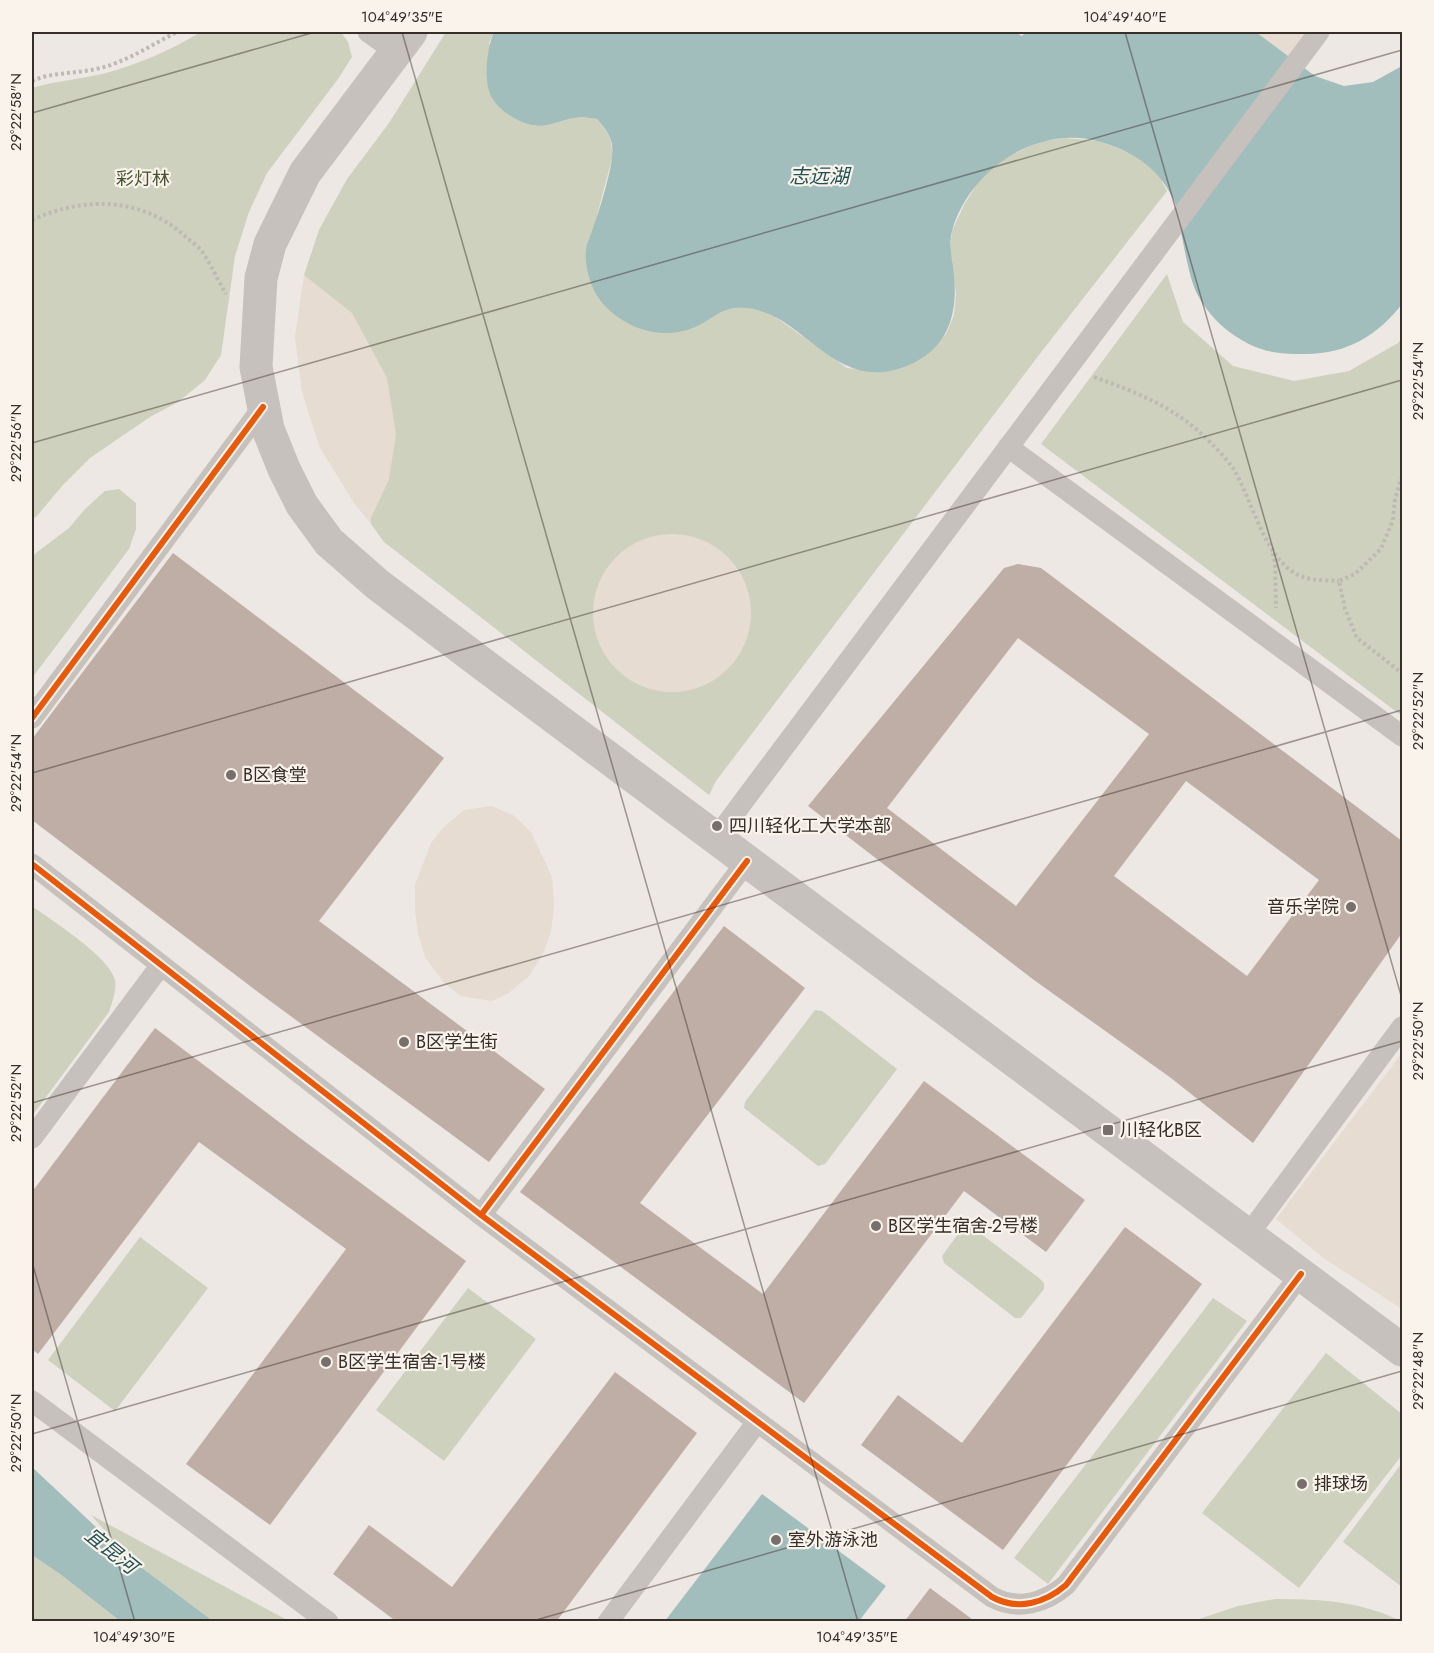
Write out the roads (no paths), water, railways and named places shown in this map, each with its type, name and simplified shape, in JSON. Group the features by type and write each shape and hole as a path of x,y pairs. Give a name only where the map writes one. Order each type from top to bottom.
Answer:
{"street":[{"path":"404,42 305,173 270,244 261,278 256,367 268,429 302,505 329,542 377,584 1402,1350"}],"lane":[{"path":"368,32 404,42"},
{"path":"716,838 1319,32"},
{"path":"32,718 264,408"},
{"path":"1008,447 1402,736"},
{"path":"481,1215 747,861"},
{"path":"32,864 481,1215 1002,1603 1038,1603 1054,1595 1066,1585 1301,1274"},
{"path":"32,1138 161,965"},
{"path":"1248,1235 1402,1027"},
{"path":"32,1401 328,1622"},
{"path":"608,1622 757,1422"}],"water":[{"name":"志远湖","path":"494,32 1015,32 1022,36 1026,32 1256,32 1315,76 1344,86 1373,82 1402,66 1402,304 1383,325 1372,333 1360,341 1335,351 1286,354 1249,344 1216,320 1200,299 1189,271 1177,208 1162,181 1146,164 1125,151 1101,142 1077,138 1054,139 1009,156 990,171 974,189 961,209 952,231 951,249 955,291 952,317 941,340 933,350 909,365 882,372 858,370 837,361 780,320 759,310 730,309 682,331 669,333 643,330 619,318 609,310 597,295 587,270 587,247 611,164 612,149 609,135 597,119 576,117 537,126 520,121 503,111 491,96 487,81 489,46"},
{"name":"宜昆河","path":"32,1467 130,1559 213,1621 120,1621 32,1555"},
{"name":"室外游泳池","path":"762,1494 886,1586 859,1621 665,1621"}],"place":[{"name":"B区食堂","path":"231,775"},
{"name":"四川轻化工大学本部","path":"717,826"},
{"name":"音乐学院","path":"1351,907"},
{"name":"B区学生街","path":"404,1042"},
{"name":"川轻化B区","path":"1108,1130"},
{"name":"B区学生宿舍-2号楼","path":"876,1226"},
{"name":"B区学生宿舍-1号楼","path":"326,1362"},
{"name":"排球场","path":"1302,1484"},
{"name":"室外游泳池","path":"776,1540"}],"park label":[{"name":"彩灯林","path":"143,179"}]}
